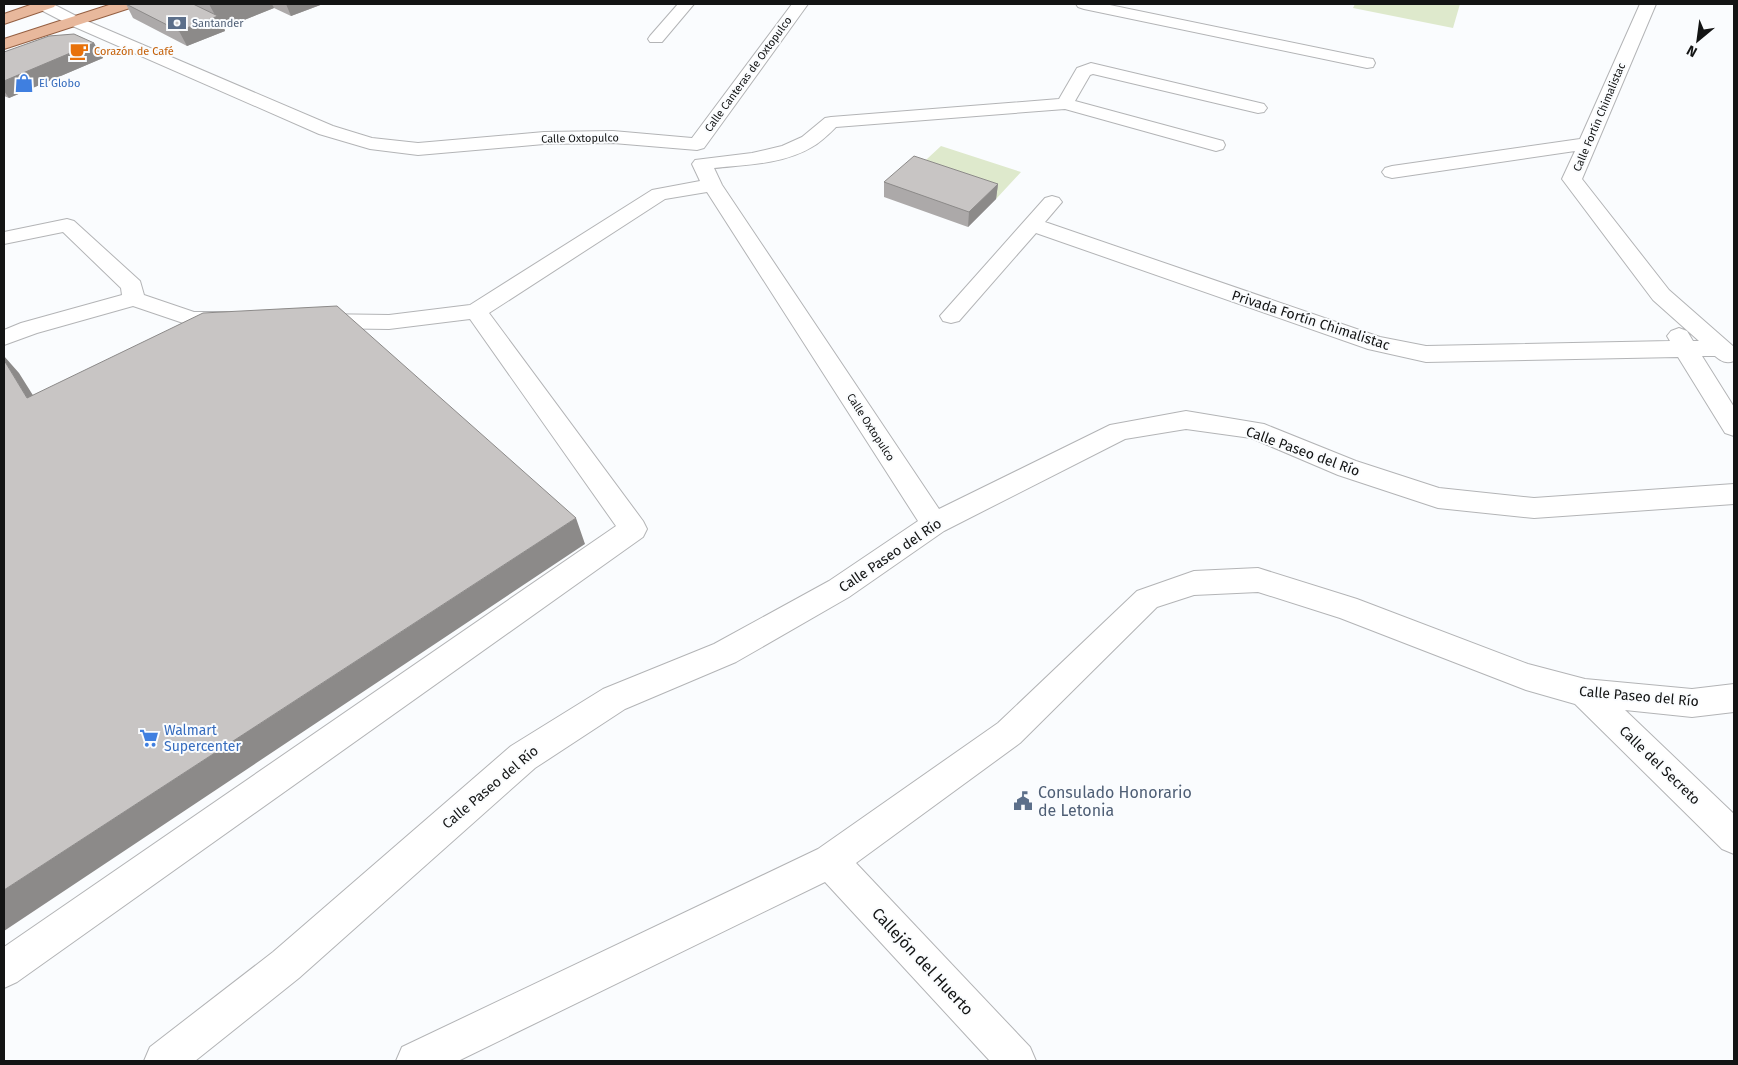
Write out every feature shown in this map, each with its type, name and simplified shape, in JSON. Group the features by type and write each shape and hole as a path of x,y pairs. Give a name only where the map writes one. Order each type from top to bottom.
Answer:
{"main road":[{"path":"4,18 46,4"},
{"path":"4,44 127,4"}],"street":[{"name":"Calle Oxtopulco","path":"46,4 74,21 326,130 370,143 418,149 544,138 613,137 699,154 712,185 934,524"},
{"path":"656,39 686,4"},
{"name":"Calle Canteras de Oxtopulco","path":"699,154 800,4"},
{"path":"1084,4 1367,63"},
{"name":"Calle Fortín Chimalistac","path":"1648,4 1572,180 1661,296 1728,353"},
{"path":"1065,104 1083,72 1091,68 1258,108"},
{"path":"699,154 765,156 800,146 809,141 831,122 1065,104 1216,145"},
{"path":"1392,172 1586,144"},
{"path":"300,320 389,322 476,311 658,194 712,185"},
{"path":"951,316 1052,202"},
{"name":"Privada Fortín Chimalistac","path":"1031,224 1376,344 1426,354 1686,350 1728,353"},
{"path":"4,238 68,225 132,286 134,299"},
{"name":"Calle Fortín Chimalistac","path":"1661,296 1686,350 1734,427"},
{"path":"4,338 29,328 134,299 192,319 251,320"},
{"path":"4,969 633,529 476,311"},
{"name":"Calle Paseo del Río","path":"164,1061 286,965 522,757 614,699 725,653 839,589 934,524 1119,430 1186,420 1254,430 1347,468 1438,498 1534,508 1734,494"},
{"name":"Calle Paseo del Río","path":"416,1061 830,861 1009,733 1147,599 1194,583 1258,580 1347,608 1526,677 1585,693 1692,703 1734,698"},
{"name":"Calle del Secreto","path":"1585,693 1734,837"},
{"name":"Callejón del Huerto","path":"830,861 1016,1061"}],"green space":[{"path":"1355,4 1460,4 1453,28 1353,8"},
{"path":"941,146 1021,172 996,199 914,171"}],"building":[{"path":"126,4 193,4 218,16 179,31"},
{"path":"74,34 94,43 4,81 4,52 49,36"},
{"path":"914,156 998,184 969,212 884,182"},
{"name":"Walmart Supercenter","path":"337,306 576,518 4,890 4,360 27,398 203,313"}],"place":[{"name":"Santander","path":"177,23"},
{"name":"Corazón de Café","path":"79,51"},
{"name":"El Globo","path":"24,83"},
{"name":"Walmart Supercenter","path":"149,738"},
{"name":"Consulado Honorario de Letonia","path":"1023,801"}]}
